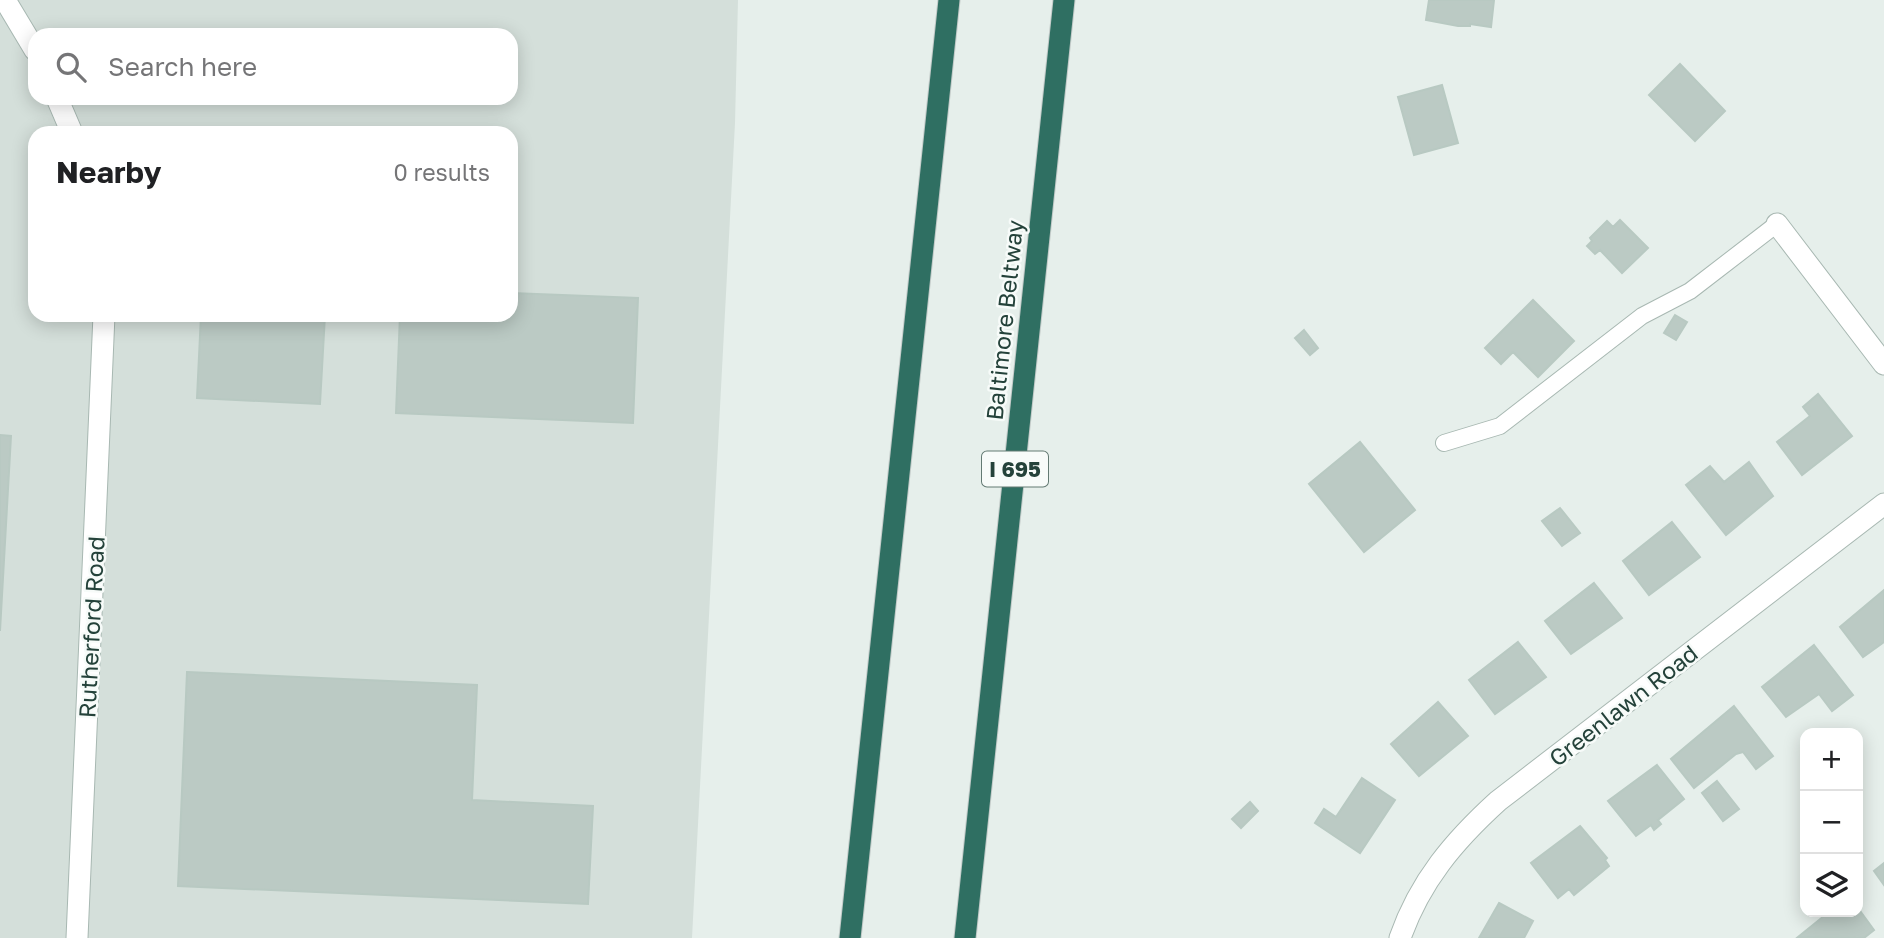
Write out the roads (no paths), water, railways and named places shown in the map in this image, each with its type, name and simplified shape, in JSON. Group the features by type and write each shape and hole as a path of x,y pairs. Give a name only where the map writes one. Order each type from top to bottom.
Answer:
{"highway":[{"path":"850,938 949,0"},
{"name":"Baltimore Beltway","path":"965,938 1064,0"}],"street":[{"path":"5,0 28,38"},
{"path":"60,105 69,126"},
{"path":"1777,224 1884,364"},
{"name":"Rutherford Road","path":"77,938 104,322"},
{"name":"Greenlawn Road","path":"1400,938 1410,911 1431,871 1462,834 1498,801 1884,504"}],"lane":[{"path":"1444,443 1500,426 1642,316 1690,291 1777,224"}]}
